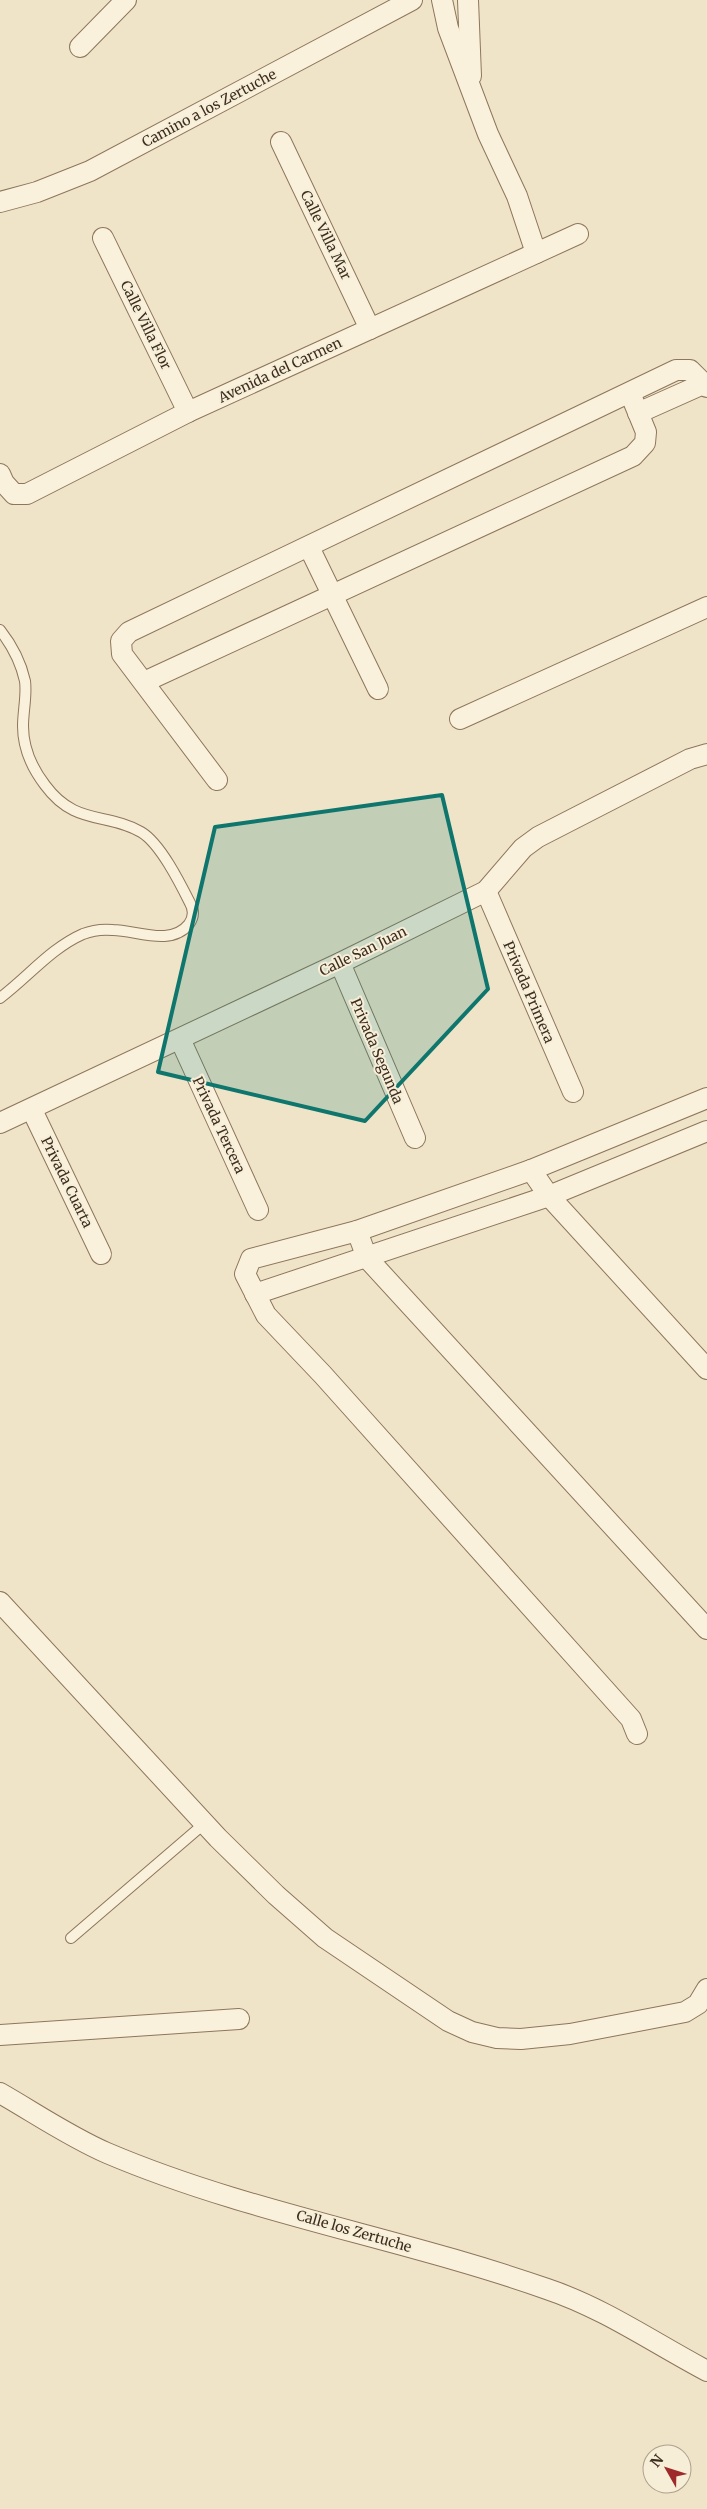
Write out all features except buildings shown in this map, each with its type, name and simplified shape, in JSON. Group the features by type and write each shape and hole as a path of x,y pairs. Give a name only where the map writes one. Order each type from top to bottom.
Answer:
{"street":[{"path":"80,47 91,39 126,0"},
{"name":"Camino a los Zertuche","path":"0,202 38,192 90,171 412,0"},
{"path":"442,0 448,28 488,134 517,196 536,253"},
{"path":"468,0 471,85"},
{"name":"Calle Villa Mar","path":"281,142 370,329"},
{"name":"Avenida del Carmen","path":"0,474 4,483 14,494 27,494 188,412 578,234"},
{"name":"Calle Villa Flor","path":"103,238 188,412"},
{"path":"217,780 122,654 121,642 129,632 676,370 690,370 705,386 638,413"},
{"path":"144,682 633,456 645,443 646,432 630,392"},
{"path":"309,546 378,689"},
{"path":"460,719 707,606"},
{"name":"Calle San Juan","path":"0,1123 32,1110 340,963 486,891 523,848 538,837 682,764 707,754"},
{"name":"Privada Primera","path":"486,891 573,1092"},
{"name":"Privada Segunda","path":"340,963 415,1138"},
{"name":"Privada Tercera","path":"180,1039 258,1210"},
{"path":"637,1734 630,1719 624,1712 323,1375 266,1315 245,1274 251,1259 357,1231 531,1170 705,1103"},
{"name":"Privada Cuarta","path":"32,1110 102,1254"},
{"path":"255,1294 549,1196 707,1132"},
{"path":"531,1170 549,1196 707,1369"},
{"path":"357,1231 367,1258 707,1629"},
{"path":"0,1602 205,1823 276,1896 325,1938 440,2016 472,2032 497,2038 521,2039 570,2034 685,2012 698,2004 707,1989"},
{"path":"0,2035 239,2019"},
{"name":"Calle los Zertuche","path":"0,2093 74,2136 146,2168 207,2189 510,2277 582,2302 707,2371"}],"lane":[{"path":"0,630 21,667 25,682 24,740 30,759 45,785 54,796 75,812 130,827 148,838 182,887 193,910 192,919 185,928 169,934 154,936 105,930 85,934 58,948 0,998"},
{"path":"71,1938 205,1823"}],"highlighted area":[{"path":"442,795 488,989 365,1121 158,1072 215,827"}]}
